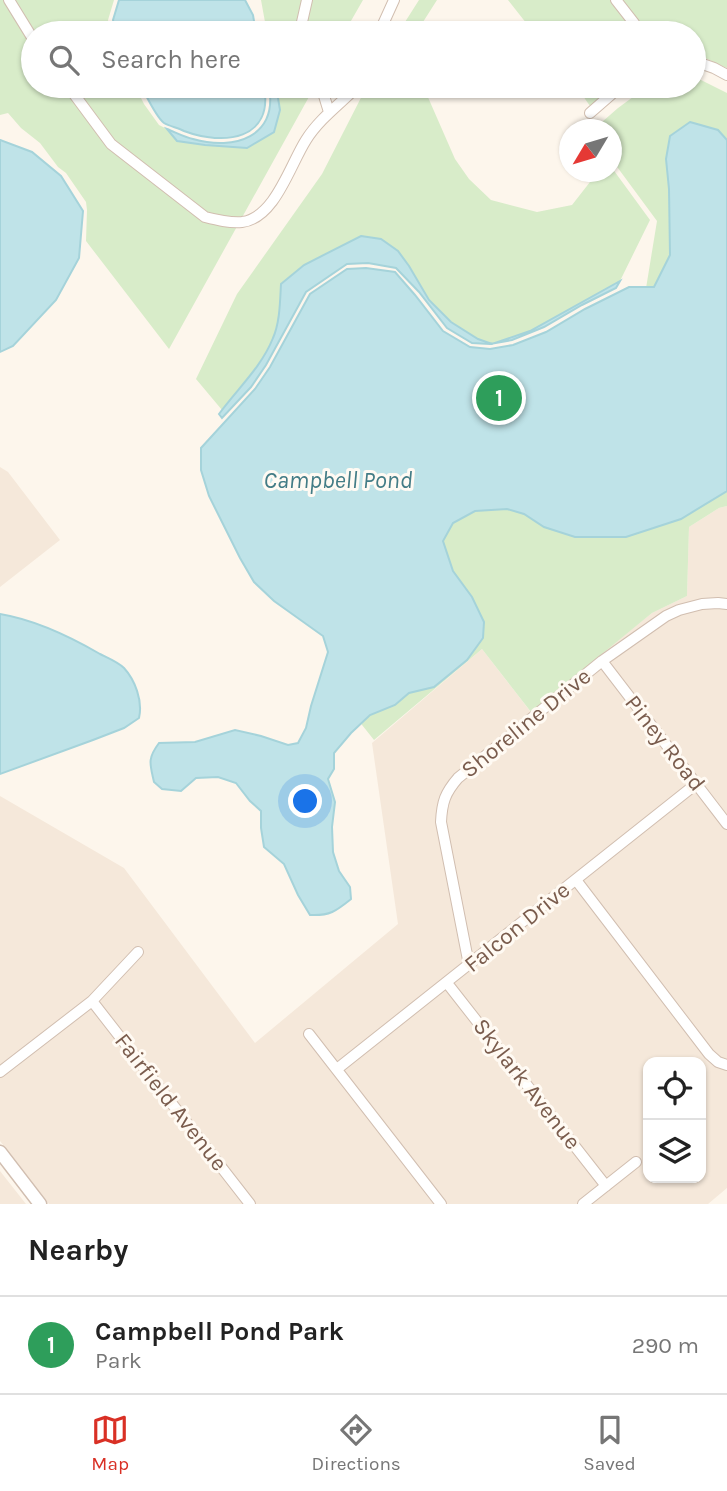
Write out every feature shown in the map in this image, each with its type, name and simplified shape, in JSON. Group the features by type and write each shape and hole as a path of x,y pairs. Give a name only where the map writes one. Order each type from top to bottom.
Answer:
{"street":[{"path":"9,0 22,21"},
{"path":"302,21 307,0"},
{"path":"384,21 394,0"},
{"path":"616,0 632,21"},
{"path":"706,65 727,75"},
{"path":"77,98 111,144 205,217 223,222 244,222 259,215 269,206 305,141 345,98"},
{"path":"325,98 329,112"},
{"path":"590,113 607,98"},
{"name":"Shoreline Drive","path":"469,965 441,822 442,804 448,789 602,661 650,627 678,610 702,604 727,604"},
{"name":"Piney Road","path":"602,661 727,824"},
{"name":"Falcon Drive","path":"337,1069 696,783"},
{"path":"576,880 709,1054 718,1062 727,1065"},
{"path":"0,1072 92,1001 138,952"},
{"name":"Skylark Avenue","path":"447,983 606,1186"},
{"name":"Fairfield Avenue","path":"92,1001 250,1204"},
{"path":"309,1034 441,1204"},
{"path":"0,1152 40,1204"},
{"path":"583,1204 636,1162"}],"shaded area":[{"path":"0,467 8,472 60,540 0,587"},
{"path":"727,506 727,1188 708,1204 49,1204 0,1141 0,796 124,868 255,1043 398,924 372,743 482,649 530,711 652,613 687,596 689,527 719,508"},
{"path":"0,1171 26,1204 0,1204"}],"green space":[{"path":"0,0 114,0 108,21 21,21 21,98 141,98 159,125 167,129 177,141 247,148 280,110 278,98 308,98 169,349 86,241 86,202 66,173 58,167 40,143 8,113 0,115"},
{"path":"261,0 363,0 351,21 265,21"},
{"path":"419,0 437,0 424,21 406,21"},
{"path":"508,0 727,0 727,68 706,58 706,21 525,21"},
{"path":"706,82 727,93 727,506 719,508 689,527 687,596 652,613 531,712 482,649 374,740 343,701 501,380 640,325 657,221 622,174 622,119 605,119 632,98 706,98"},
{"path":"361,98 428,98 455,159 469,179 491,200 537,212 572,205 590,182 622,182 650,220 620,281 530,331 492,344 478,339 451,322 429,300 409,266 381,239 281,284 273,338 263,358 222,410 196,379 237,294 322,174"},
{"path":"584,98 599,98 590,106"}],"water":[{"path":"119,0 245,0 254,21 113,21"},
{"path":"148,98 265,98 261,118 254,128 230,138 199,136 184,131 164,123"},
{"path":"270,98 278,98 280,110 274,132 247,148 177,141 167,129 209,142 238,141 260,128 267,117"},
{"name":"Campbell Pond","path":"690,122 718,130 727,140 727,491 681,519 626,537 575,537 544,527 524,514 507,509 475,511 453,523 443,541 453,571 472,597 484,622 483,638 467,660 434,687 409,693 395,705 370,715 334,753 334,769 328,779 335,802 333,852 339,871 350,887 351,899 332,912 310,915 284,864 264,847 261,811 236,783 218,777 196,778 181,791 162,789 154,782 151,771 150,762 159,743 195,742 235,730 288,745 298,743 306,728 328,652 323,636 274,601 254,582 209,496 201,470 201,448 255,389 310,294 347,269 366,268 395,272 443,331 470,347 490,349 513,345 546,332 629,287 654,287 670,255 666,159 670,136"},
{"path":"0,140 32,152 61,176 83,211 79,258 56,300 13,346 0,352"},
{"path":"361,236 381,239 398,251 429,300 451,322 491,344 472,343 447,328 396,268 368,263 347,264 306,292 266,365 251,387 222,418 219,414 255,369 273,338 281,284 304,265"},
{"path":"620,281 616,288 544,327 512,340 494,343 530,331"},
{"path":"0,614 52,630 122,666 132,678 137,691 139,718 124,728 0,774"}],"place":[{"name":"Campbell Pond Park","path":"499,398"}]}
